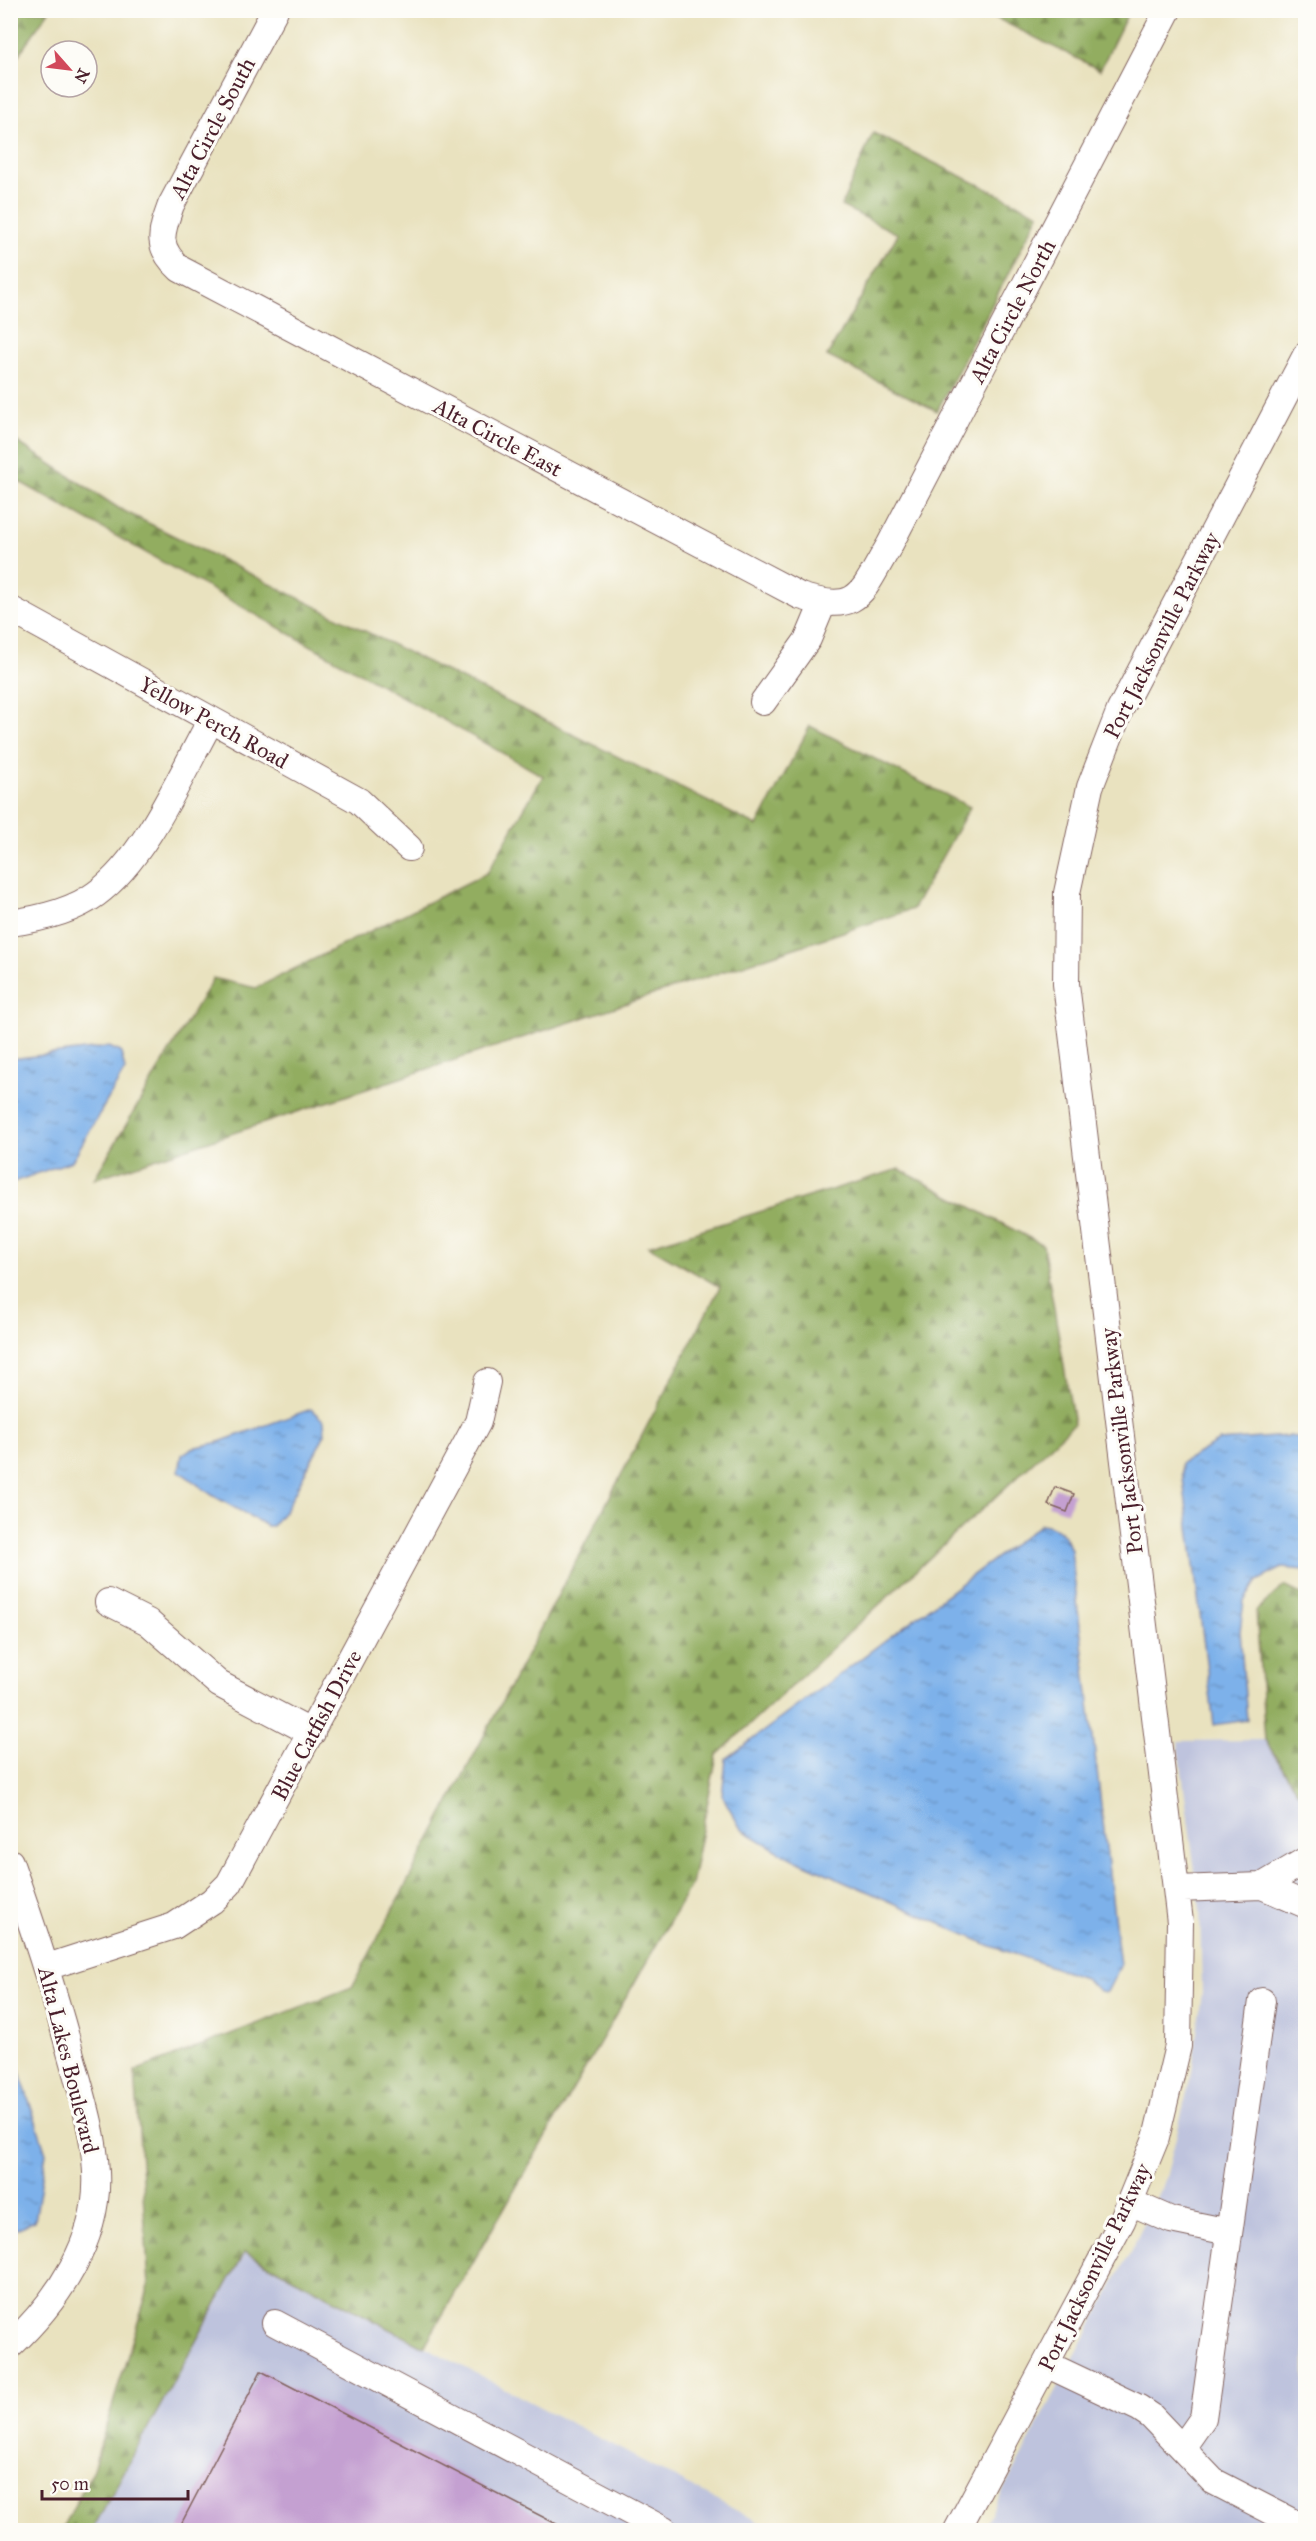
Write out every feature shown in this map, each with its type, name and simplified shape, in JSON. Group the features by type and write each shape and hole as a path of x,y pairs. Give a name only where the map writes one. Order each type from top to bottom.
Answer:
{"street":[{"name":"Alta Circle South","path":"163,248 161,234 171,205 274,10"},
{"name":"Alta Circle North","path":"834,604 860,593 889,546 1168,10"},
{"name":"Alta Circle East","path":"163,248 170,260 180,269 801,596 834,604"},
{"name":"Port Jacksonville Parkway","path":"957,2530 1130,2202 1156,2138 1178,2046 1180,1922 1066,984 1067,893 1090,787 1120,710 1305,355"},
{"path":"763,702 834,604"},
{"name":"Yellow Perch Road","path":"10,609 359,801 409,848"},
{"path":"10,923 34,920 66,910 95,895 121,872 141,846 211,720"},
{"name":"Blue Catfish Drive","path":"47,1967 174,1926 212,1901 229,1884 244,1860 478,1422 487,1382"},
{"path":"108,1602 148,1622 219,1684 312,1733"},
{"path":"1262,1886 1305,1860"},
{"name":"Alta Lakes Boulevard","path":"10,1862 47,1967 91,2128 96,2174 91,2214 77,2259 62,2287 37,2321 10,2346"},
{"path":"1176,1889 1262,1886 1305,1905"},
{"path":"1182,2448 1203,2418 1262,2001"},
{"path":"1130,2202 1171,2220 1229,2232"},
{"path":"275,2323 664,2530"},
{"path":"1046,2364 1139,2408 1151,2416 1213,2481 1305,2529"}],"shaded area":[{"path":"1265,1740 1298,1793 1305,1794 1305,2530 982,2530 1133,2247 1166,2178 1192,2072 1202,1992 1200,1910 1178,1741"},
{"path":"245,2252 774,2530 92,2530"}],"green space":[{"path":"10,11 49,11 11,66"},
{"path":"982,11 1129,11 1100,70"},
{"path":"873,133 1039,214 937,411 827,356 898,234 841,206"},
{"path":"11,438 120,509 757,826 810,726 970,807 913,909 94,1179 213,978 256,988 487,873 543,776 11,477"},
{"path":"899,1169 1043,1245 1074,1424 717,1755 691,1885 424,2347 245,2252 92,2530 62,2530 93,2469 149,2286 135,2071 352,1987 720,1287 648,1246"},
{"path":"1284,1586 1305,1596 1305,1794 1298,1793 1265,1740 1256,1611"}],"water":[{"path":"109,1047 121,1052 125,1070 72,1161 11,1183 11,1059"},
{"path":"311,1409 324,1421 325,1434 286,1509 272,1526 267,1526 212,1495 179,1471 182,1455 192,1448 216,1443"},
{"path":"1290,1436 1305,1439 1305,1570 1282,1568 1257,1581 1244,1601 1240,1631 1247,1720 1214,1725 1181,1463 1219,1441"},
{"path":"1041,1524 1060,1531 1071,1550 1120,1966 1107,1992 1100,1991 1084,1978 991,1946 785,1855 741,1829 722,1795 726,1759"},
{"path":"11,2045 46,2153 35,2221 14,2230 10,2228"}],"building":[{"path":"1055,1487 1074,1494 1067,1512 1048,1505"},
{"path":"261,2371 568,2530 178,2530"}]}
